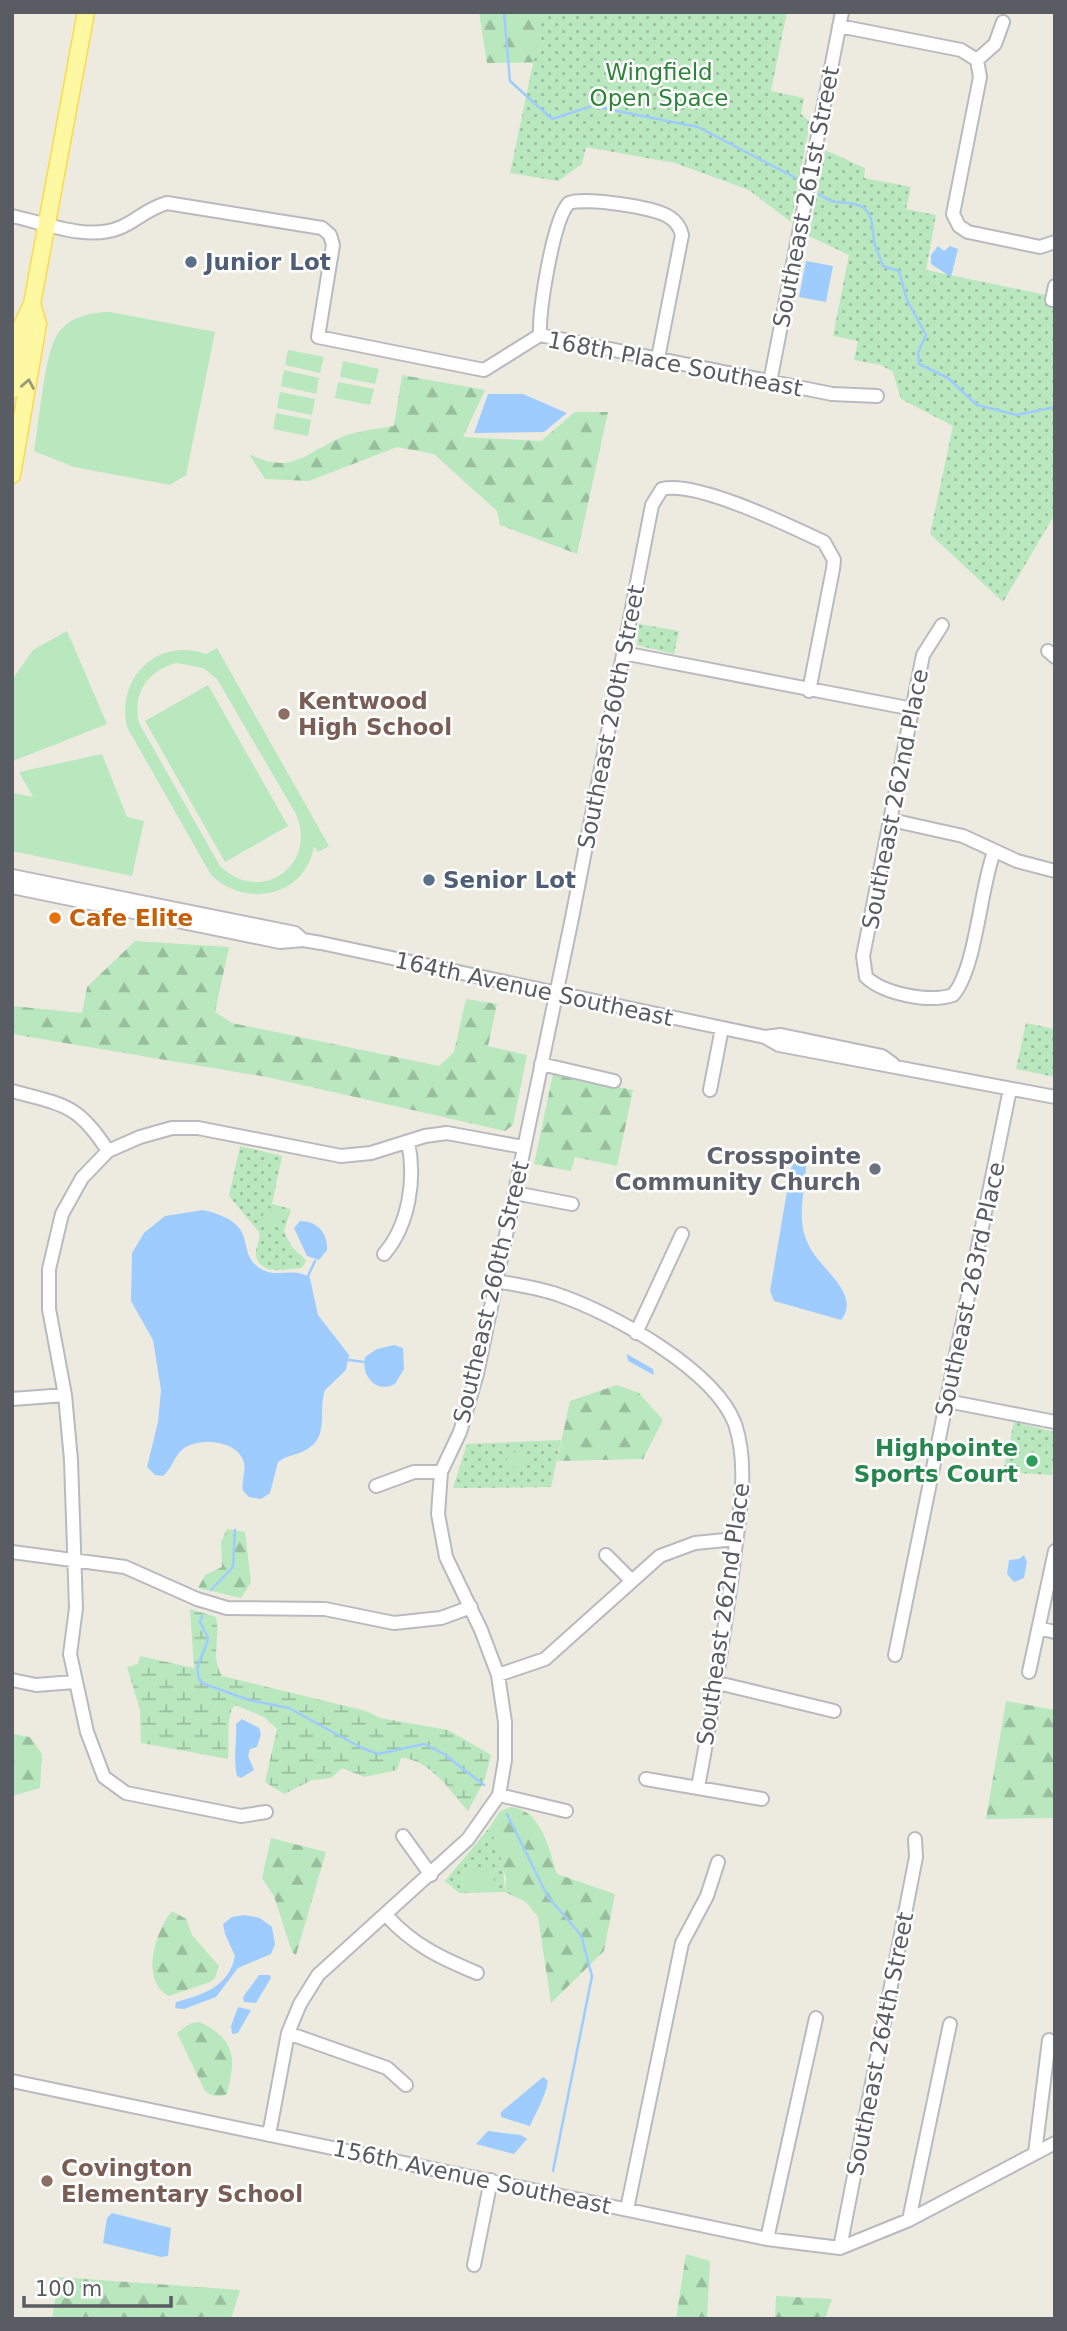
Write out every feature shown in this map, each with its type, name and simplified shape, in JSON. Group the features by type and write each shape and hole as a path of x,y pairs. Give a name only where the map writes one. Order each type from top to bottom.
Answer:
{"main road":[{"path":"13,384 22,324 32,304 48,225 86,12"},
{"path":"12,475 38,324 32,304"}],"street":[{"name":"Southeast 261st Street","path":"770,382 842,12"},
{"path":"977,60 995,44 1003,22"},
{"path":"839,26 961,50 977,60 980,77 953,205 956,222 968,232 1040,247 1055,242"},
{"path":"540,335 540,314 558,220 569,203 583,200 663,213 679,226 681,246 658,358"},
{"name":"168th Place Southeast","path":"48,225 101,233 121,228 148,209 167,203 322,229 330,235 333,245 318,337 484,370 540,335 832,394 877,396"},
{"path":"12,216 48,225"},
{"path":"1052,300 1055,286"},
{"name":"Southeast 260th Street","path":"269,2135 288,2033 300,2004 318,1975 340,1953 387,1916 468,1839 499,1795 505,1760 505,1722 498,1675 471,1607 446,1557 440,1533 438,1494 441,1472 460,1432 473,1389 515,1193 652,505 662,489 673,486 701,492 814,537 824,542 831,551 833,569 809,691"},
{"name":"Southeast 262nd Place","path":"942,625 923,655 863,956 866,977 877,987 940,999 953,995 964,979 993,852"},
{"path":"623,653 913,709"},
{"path":"891,820 963,836 993,852 1055,871"},
{"name":"164th Avenue Southeast","path":"12,876 295,933 303,940"},
{"name":"164th Avenue Southeast","path":"12,887 280,942 303,940 765,1037 792,1048 878,1065 893,1064 1055,1097"},
{"path":"710,1090 722,1028"},
{"path":"541,1064 614,1081"},
{"name":"Southeast 263rd Place","path":"895,1655 1010,1089"},
{"path":"12,1091 62,1104 77,1111 91,1125 108,1151"},
{"path":"266,1812 241,1816 126,1793 104,1777 74,1682 70,1654 76,1608 76,1559 65,1395 49,1309 52,1248 62,1214 75,1188 108,1151 157,1131 186,1128 341,1156 371,1153 425,1136 447,1133 523,1147"},
{"path":"384,1254 401,1227 412,1175 408,1143"},
{"path":"515,1193 572,1204"},
{"path":"636,1333 682,1234"},
{"name":"Southeast 262nd Place","path":"496,1281 575,1301 636,1333 711,1386 734,1422 743,1472 718,1683 698,1787"},
{"path":"12,1399 65,1395"},
{"path":"947,1401 1055,1422"},
{"path":"376,1486 414,1472 441,1472"},
{"path":"498,1675 545,1659 660,1556 695,1543 736,1539"},
{"path":"1029,1672 1055,1551"},
{"path":"12,1552 125,1567 197,1599 227,1608 325,1609 394,1622 441,1618 471,1607"},
{"path":"606,1555 632,1580"},
{"path":"1039,1628 1055,1632"},
{"path":"12,1680 36,1685 74,1682"},
{"path":"718,1683 834,1712"},
{"path":"646,1779 762,1798"},
{"path":"499,1795 566,1811"},
{"path":"403,1836 431,1875"},
{"name":"Southeast 264th Street","path":"839,2248 916,1857 915,1839"},
{"path":"627,2209 682,1943 707,1896 718,1862"},
{"path":"387,1916 406,1936 431,1954 477,1973"},
{"path":"767,2239 816,2018"},
{"path":"909,2220 950,2024"},
{"path":"288,2033 387,2067 406,2085"},
{"path":"1035,2153 1049,2040"},
{"name":"156th Avenue Southeast","path":"12,2081 767,2239 839,2248"},
{"path":"839,2248 909,2220 1055,2143"},
{"path":"474,2265 491,2180"}],"green space":[{"path":"479,12 634,12 627,61 487,63"},
{"name":"Wingfield Open Space","path":"544,12 787,12 771,91 804,98 801,114 810,122 791,222 749,190 675,163 586,147 582,164 558,181 510,173"},
{"path":"825,150 865,168 864,178 911,187 906,209 936,215 926,270 1055,297 1055,514 1003,602 930,534 953,426 901,399 893,372 881,365 854,360 858,341 833,336 849,255 809,236"},
{"path":"110,312 215,332 186,475 170,485 74,467 34,451 45,377 55,339 71,321 94,313"},
{"path":"288,350 324,357 320,373 285,365"},
{"path":"343,361 379,369 375,384 340,377"},
{"path":"284,370 319,378 316,394 281,386"},
{"path":"402,375 485,390 463,437 541,441 575,412 608,412 577,554 500,525 497,511 434,454 397,447 309,481 265,479 249,454 276,463 287,463 346,436 394,426"},
{"path":"338,382 374,389 370,405 335,398"},
{"path":"280,392 315,399 312,415 277,408"},
{"path":"276,413 311,420 308,436 273,429"},
{"path":"639,624 679,631 674,654 637,645"},
{"path":"67,631 107,724 13,761 12,680 33,650"},
{"path":"217,648 329,846 318,852 314,846 308,864 299,877 286,887 272,892 240,892 211,875 127,727 125,709 128,693 134,678 144,666 171,651 188,650 206,654","holes":["177,663 203,668 217,679 296,814 301,833 299,849 282,874 268,881 252,882 236,877 220,866 139,723 137,712 140,693 150,677"]},
{"path":"208,685 288,826 225,862 145,721"},
{"path":"102,754 127,817 144,821 132,876 12,851 12,793 33,797 19,772"},
{"path":"135,941 229,947 215,1012 232,1023 439,1066 454,1052 466,999 497,1004 488,1046 527,1055 513,1125 505,1131 267,1077 12,1034 12,1006 82,1013 87,987"},
{"path":"1026,1023 1055,1029 1055,1077 1016,1069"},
{"path":"553,1074 633,1090 617,1166 575,1157 571,1171 534,1164"},
{"path":"240,1146 282,1156 272,1204 291,1209 284,1231 291,1246 306,1260 302,1268 275,1270 268,1269 259,1262 256,1252 259,1232 229,1196"},
{"path":"271,1208 277,1210 277,1222 271,1224 265,1222 263,1216 265,1210"},
{"path":"617,1385 639,1393 663,1420 643,1459 557,1461 570,1401"},
{"path":"1014,1422 1055,1432 1052,1475 1003,1472"},
{"path":"561,1440 551,1487 453,1488 467,1444"},
{"name":"Highpointe Sports Court","path":"1020,1451 1046,1454 1044,1472 1018,1469"},
{"path":"507,1452 526,1452 526,1467 507,1468"},
{"path":"227,1529 245,1532 251,1582 241,1598 198,1588 205,1575 222,1567 221,1542"},
{"path":"190,1609 216,1617 216,1654 222,1676 366,1711 380,1718 448,1730 491,1755 485,1779 468,1811 430,1770 421,1764 401,1758 397,1770 364,1777 342,1768 331,1778 312,1780 284,1794 265,1782 277,1729 264,1717 235,1705 229,1722 228,1759 141,1743 140,1710 127,1667 138,1664 140,1656 194,1668"},
{"path":"1006,1701 1055,1710 1055,1818 986,1819"},
{"path":"12,1734 30,1737 42,1754 40,1788 12,1796"},
{"path":"511,1807 522,1810 537,1823 557,1874 615,1894 604,1951 551,2003 538,1917 526,1902 505,1892 506,1878 490,1827 500,1811"},
{"path":"490,1827 503,1865 505,1892 459,1893 445,1881"},
{"path":"271,1838 326,1852 296,1955 292,1952 274,1896 262,1878"},
{"path":"462,1870 494,1870 494,1888 462,1888"},
{"path":"172,1911 186,1919 192,1935 219,1966 215,1978 210,1982 169,1996 160,1989 155,1979 153,1955 161,1930"},
{"path":"200,2022 221,2036 230,2051 232,2070 227,2094 215,2096 205,2091 177,2033 191,2023"},
{"path":"686,2254 710,2261 707,2319 676,2319"},
{"path":"58,2277 240,2290 231,2319 52,2319"},
{"path":"776,2296 832,2299 825,2319 775,2319"}],"water":[{"path":"938,246 944,251 950,246 958,249 951,277 931,264 931,255"},
{"path":"806,261 833,266 826,302 799,297"},
{"path":"488,394 523,394 567,413 544,432 474,433"},
{"path":"797,1158 803,1159 806,1165 803,1230 812,1251 844,1293 846,1311 841,1320 774,1301 770,1291 791,1168"},
{"path":"203,1210 222,1216 241,1230 249,1255 261,1269 273,1273 298,1273 310,1278 318,1315 349,1355 346,1370 325,1390 321,1429 315,1443 278,1462 270,1493 261,1499 249,1497 243,1491 244,1463 241,1455 226,1445 208,1442 190,1445 180,1452 163,1476 155,1475 147,1467 158,1422 161,1390 153,1340 131,1301 132,1253 144,1233 165,1216"},
{"path":"300,1221 312,1223 326,1238 327,1250 319,1260 307,1256 294,1228"},
{"path":"394,1345 403,1348 404,1369 395,1384 382,1387 376,1385 365,1371 365,1357 377,1349"},
{"path":"627,1354 653,1369 654,1375 628,1361"},
{"path":"1024,1555 1027,1562 1024,1578 1014,1582 1007,1574 1009,1560 1019,1559"},
{"path":"242,1719 259,1728 261,1734 257,1747 250,1749 248,1756 254,1770 241,1778 237,1776 235,1757 236,1724"},
{"path":"245,1915 260,1918 272,1927 275,1944 271,1954 238,1968 216,1997 184,2009 175,2008 176,2002 205,1993 227,1975 235,1956 223,1924 232,1917"},
{"path":"259,1975 270,1975 271,1978 256,2003 244,2002 243,1997"},
{"path":"238,2007 251,2010 238,2033 232,2034 231,2026"},
{"path":"543,2077 548,2081 547,2087 530,2126 501,2117 501,2112"},
{"path":"488,2131 521,2135 527,2139 514,2154 476,2144"},
{"path":"112,2213 171,2228 168,2256 161,2257 103,2243 107,2218"}],"waterway":[{"path":"504,12 510,81 552,119 592,106 698,127 796,178"},
{"path":"819,194 832,201 861,206 869,215 875,245 883,266 899,271 907,300 926,335 918,353 919,364 948,378 977,405 1017,415 1055,407"},
{"path":"308,1276 315,1261"},
{"path":"349,1360 364,1362"},
{"path":"211,1590 233,1567 235,1530"},
{"path":"202,1616 200,1622 208,1638 198,1666 202,1683 249,1700 289,1708 378,1754 424,1744 444,1754 484,1785"},
{"path":"507,1814 548,1897 581,1935 592,1976 553,2171"}],"place":[{"name":"Junior Lot","path":"191,262"},
{"name":"Kentwood High School","path":"284,714"},
{"name":"Senior Lot","path":"429,880"},
{"name":"Cafe Elite","path":"55,918"},
{"name":"Crosspointe Community Church","path":"875,1169"},
{"name":"Highpointe Sports Court","path":"1032,1461"},
{"name":"Covington Elementary School","path":"47,2181"}]}
